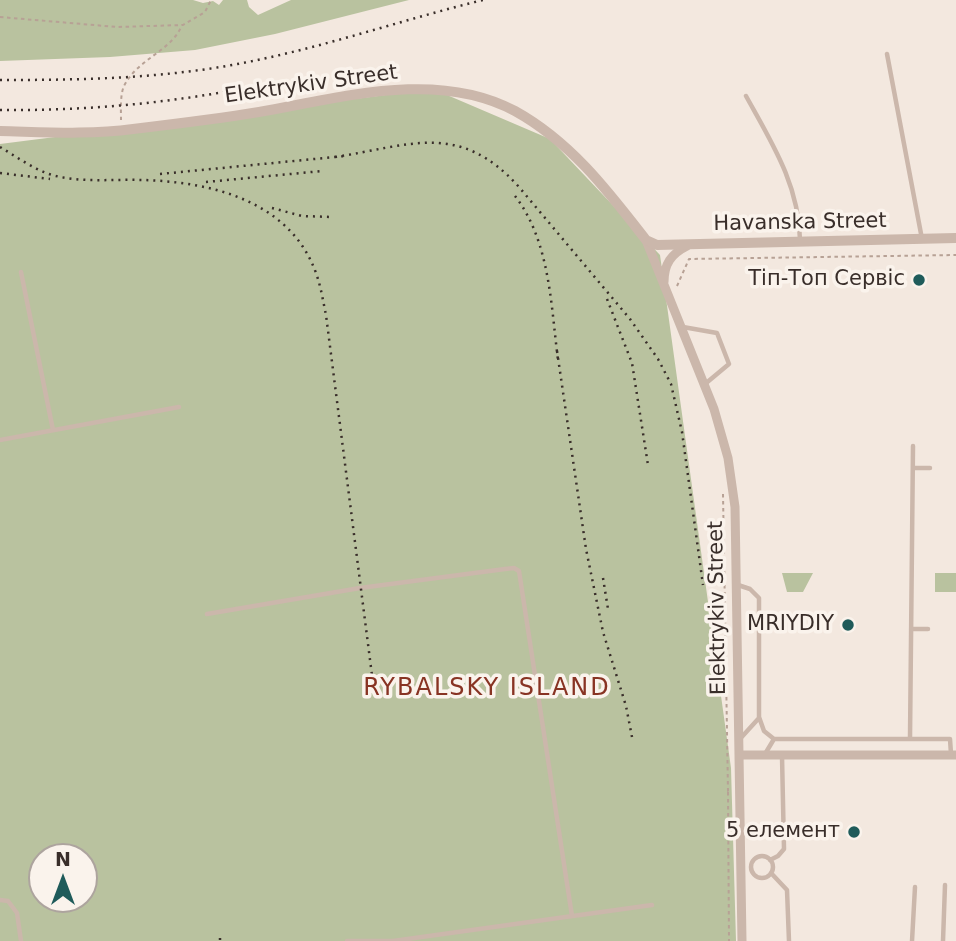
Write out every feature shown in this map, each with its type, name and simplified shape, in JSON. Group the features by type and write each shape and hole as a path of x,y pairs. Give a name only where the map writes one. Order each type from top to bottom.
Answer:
{"street":[{"name":"Elektrykiv Street","path":"0,131 122,131 412,89 448,91 513,110 542,128 576,155 646,240 705,384 728,458 735,507 740,791 746,868 742,941"},
{"name":"Havanska Street","path":"646,240 665,246 687,246 956,239"},
{"path":"664,287 668,261 687,246"},
{"path":"739,755 953,755"}],"lane":[{"path":"887,54 922,239"},
{"path":"746,96 784,165 799,220 800,243"},
{"path":"21,272 53,430"},
{"path":"683,327 717,333 729,364 705,384"},
{"path":"0,440 179,407"},
{"path":"910,738 913,446"},
{"path":"913,468 930,468"},
{"path":"207,614 360,588 514,568 519,571 572,916"},
{"path":"736,584 750,589 759,598 759,718 764,731 774,739 953,739 953,755"},
{"path":"911,629 928,629"},
{"path":"739,740 759,718"},
{"path":"764,755 774,739"},
{"path":"771,860 784,849 782,755"},
{"path":"758,857 771,860 773,869 768,876 760,878 746,868 758,857"},
{"path":"771,873 787,890 789,941"},
{"path":"943,941 945,885"},
{"path":"912,941 915,887"},
{"path":"0,900 8,901 18,912 21,941"},
{"path":"347,941 393,941 652,905"}],"path":[{"path":"0,17 117,27 183,24 205,12 211,0"},
{"path":"122,131 123,88 142,62 177,39 183,24"},
{"path":"677,286 690,259 956,255"},
{"path":"723,495 729,941"},
{"path":"728,791 740,791"}],"green space":[{"path":"0,0 193,0 203,3 213,1 219,5 223,0 247,0 249,7 258,15 291,0 409,0 275,34 195,50 110,57 0,61"},
{"path":"433,89 550,139 660,255 731,768 736,941 0,941 0,144"},
{"path":"782,573 813,573 803,592 787,592"},
{"path":"935,573 956,573 956,592 935,592"}],"railway":[{"path":"0,80 134,77 214,68 315,46 483,0"},
{"path":"0,110 136,104 271,83"},
{"path":"335,157 410,144 454,145 475,152 497,166 519,187 630,319 658,359 671,384 682,432 703,585"},
{"path":"0,147 38,170 52,175 86,180 169,182 221,191 268,212 288,228 304,248 318,278 326,315 374,691"},
{"path":"160,174 345,156"},
{"path":"206,182 322,171"},
{"path":"0,173 50,179"},
{"path":"515,196 527,214 542,253 551,296 558,360"},
{"path":"272,208 302,216 332,217"},
{"path":"607,299 632,363 648,465"},
{"path":"557,351 586,549 603,632 626,706 632,737"},
{"path":"603,578 608,609"}],"place":[{"name":"Тіп-Топ Сервіс","path":"919,280"},
{"name":"MRIYDIY","path":"848,625"},
{"name":"5 елемент","path":"854,832"}],"district":[{"name":"RYBALSKY ISLAND","path":"487,689"}]}
